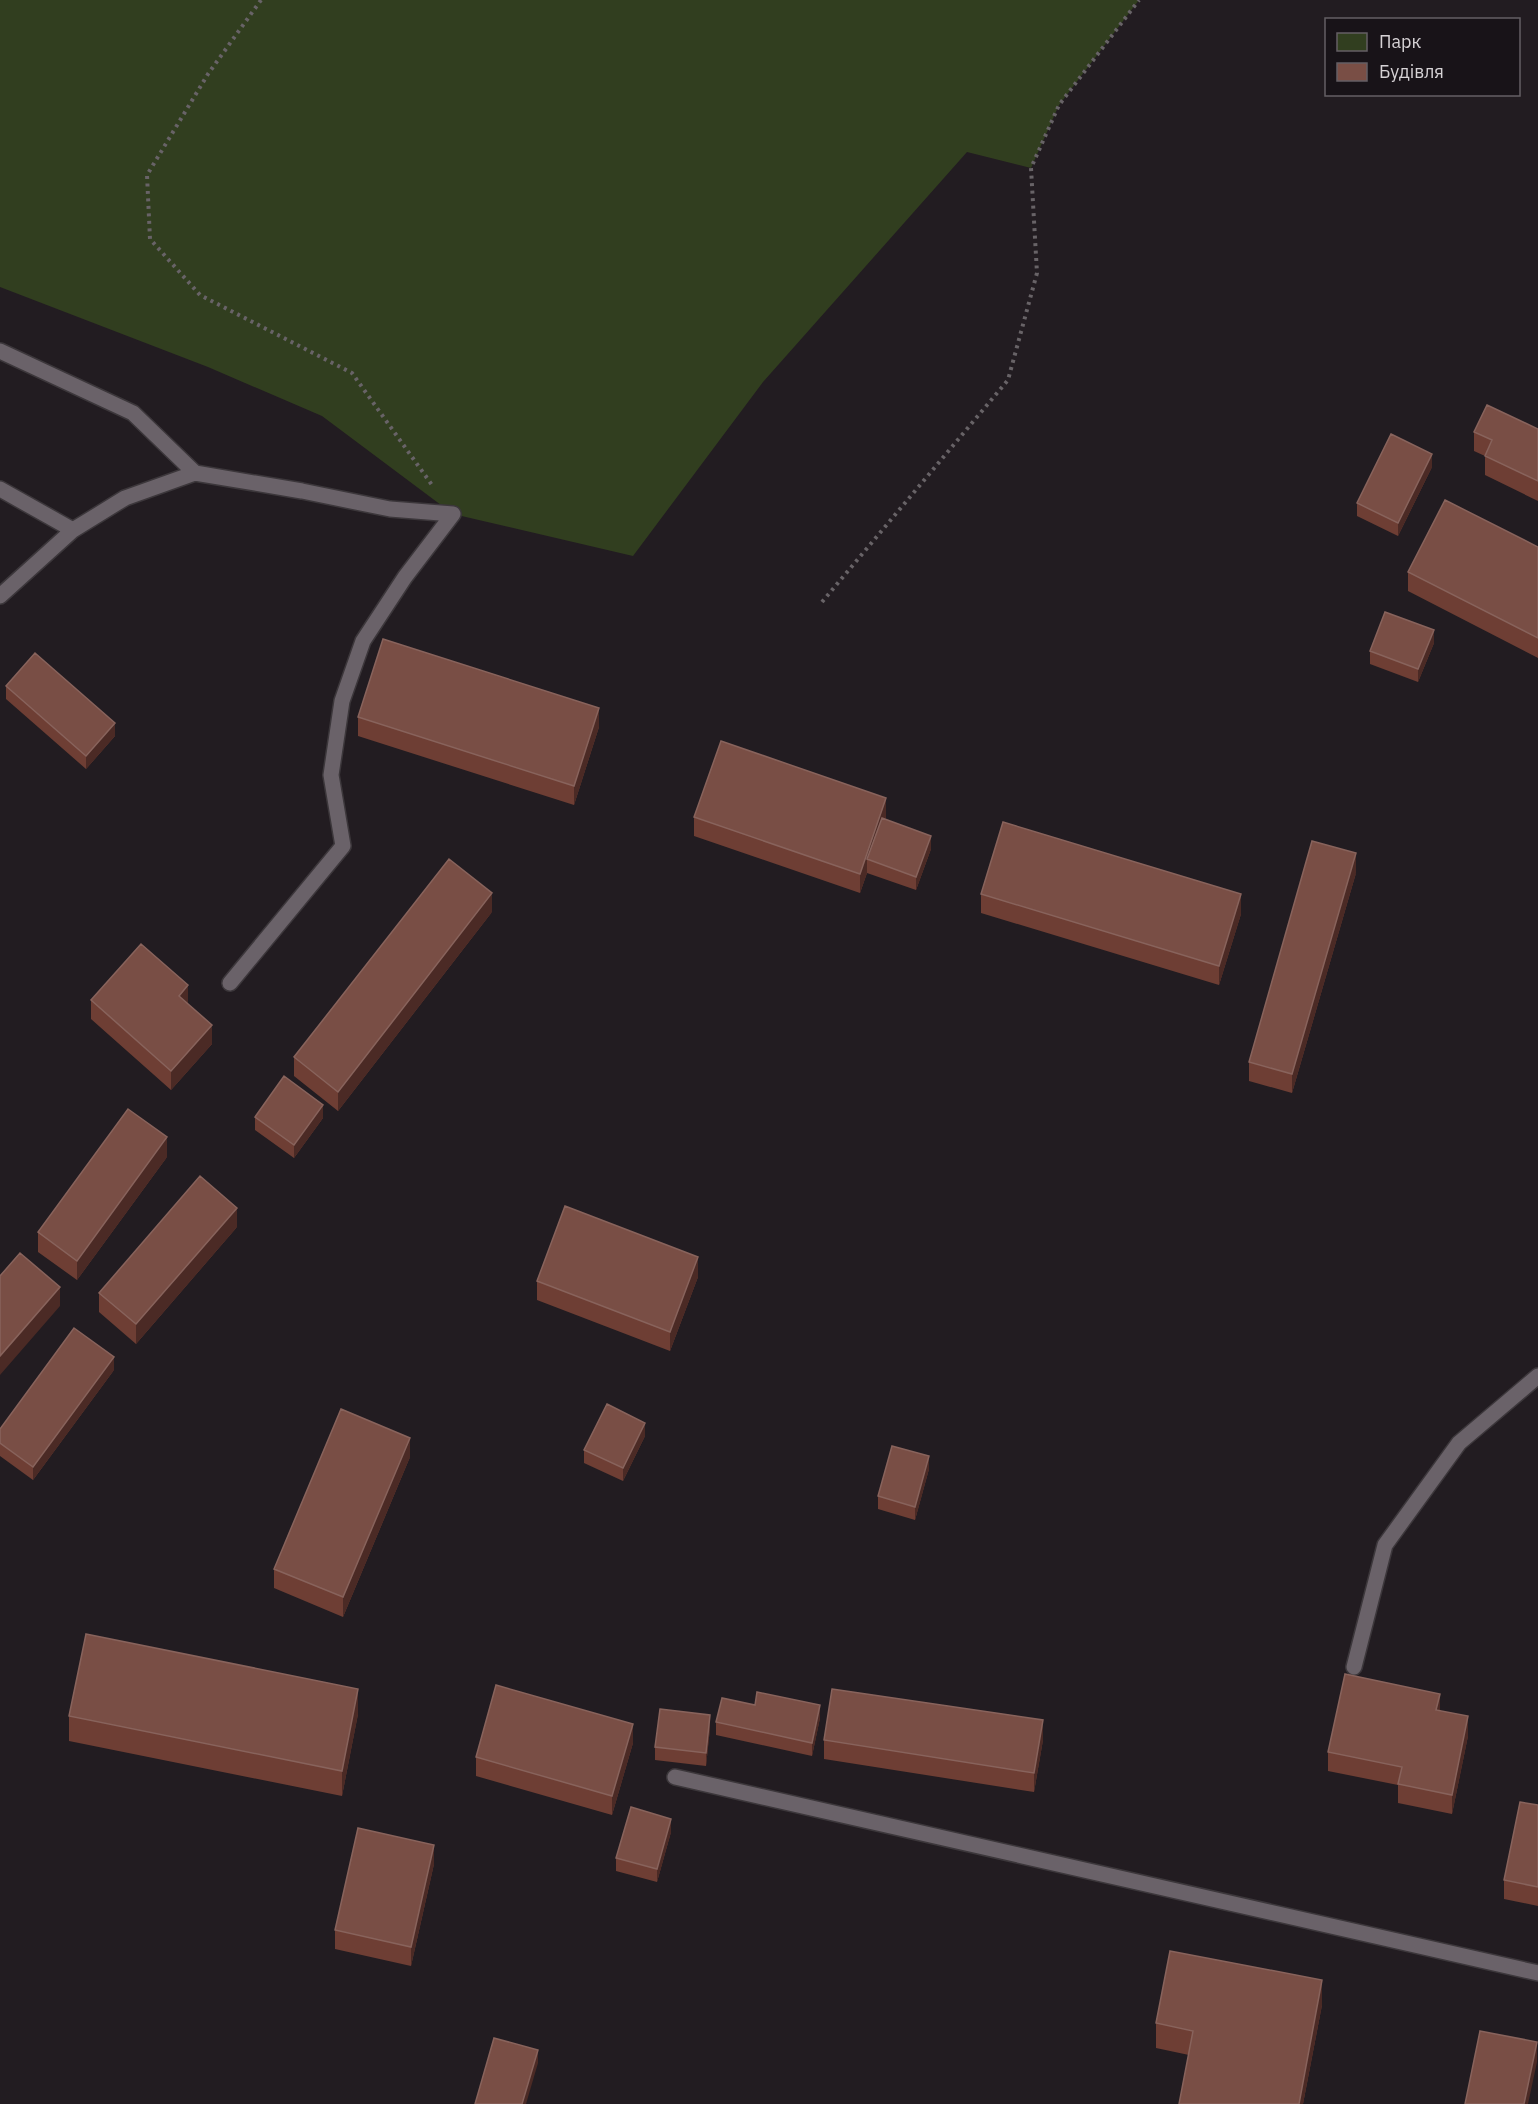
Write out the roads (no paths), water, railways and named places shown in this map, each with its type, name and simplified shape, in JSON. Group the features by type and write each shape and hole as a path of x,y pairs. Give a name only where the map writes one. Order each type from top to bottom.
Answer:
{"lane":[{"path":"0,351 133,413 195,473"},
{"path":"0,596 73,530 124,498 195,473 390,509 453,514 405,577 363,641 342,701 331,775 343,846 230,983"},
{"path":"0,489 73,530"},
{"path":"1354,1667 1385,1545 1459,1443 1538,1376"},
{"path":"675,1777 1538,1973"}]}
